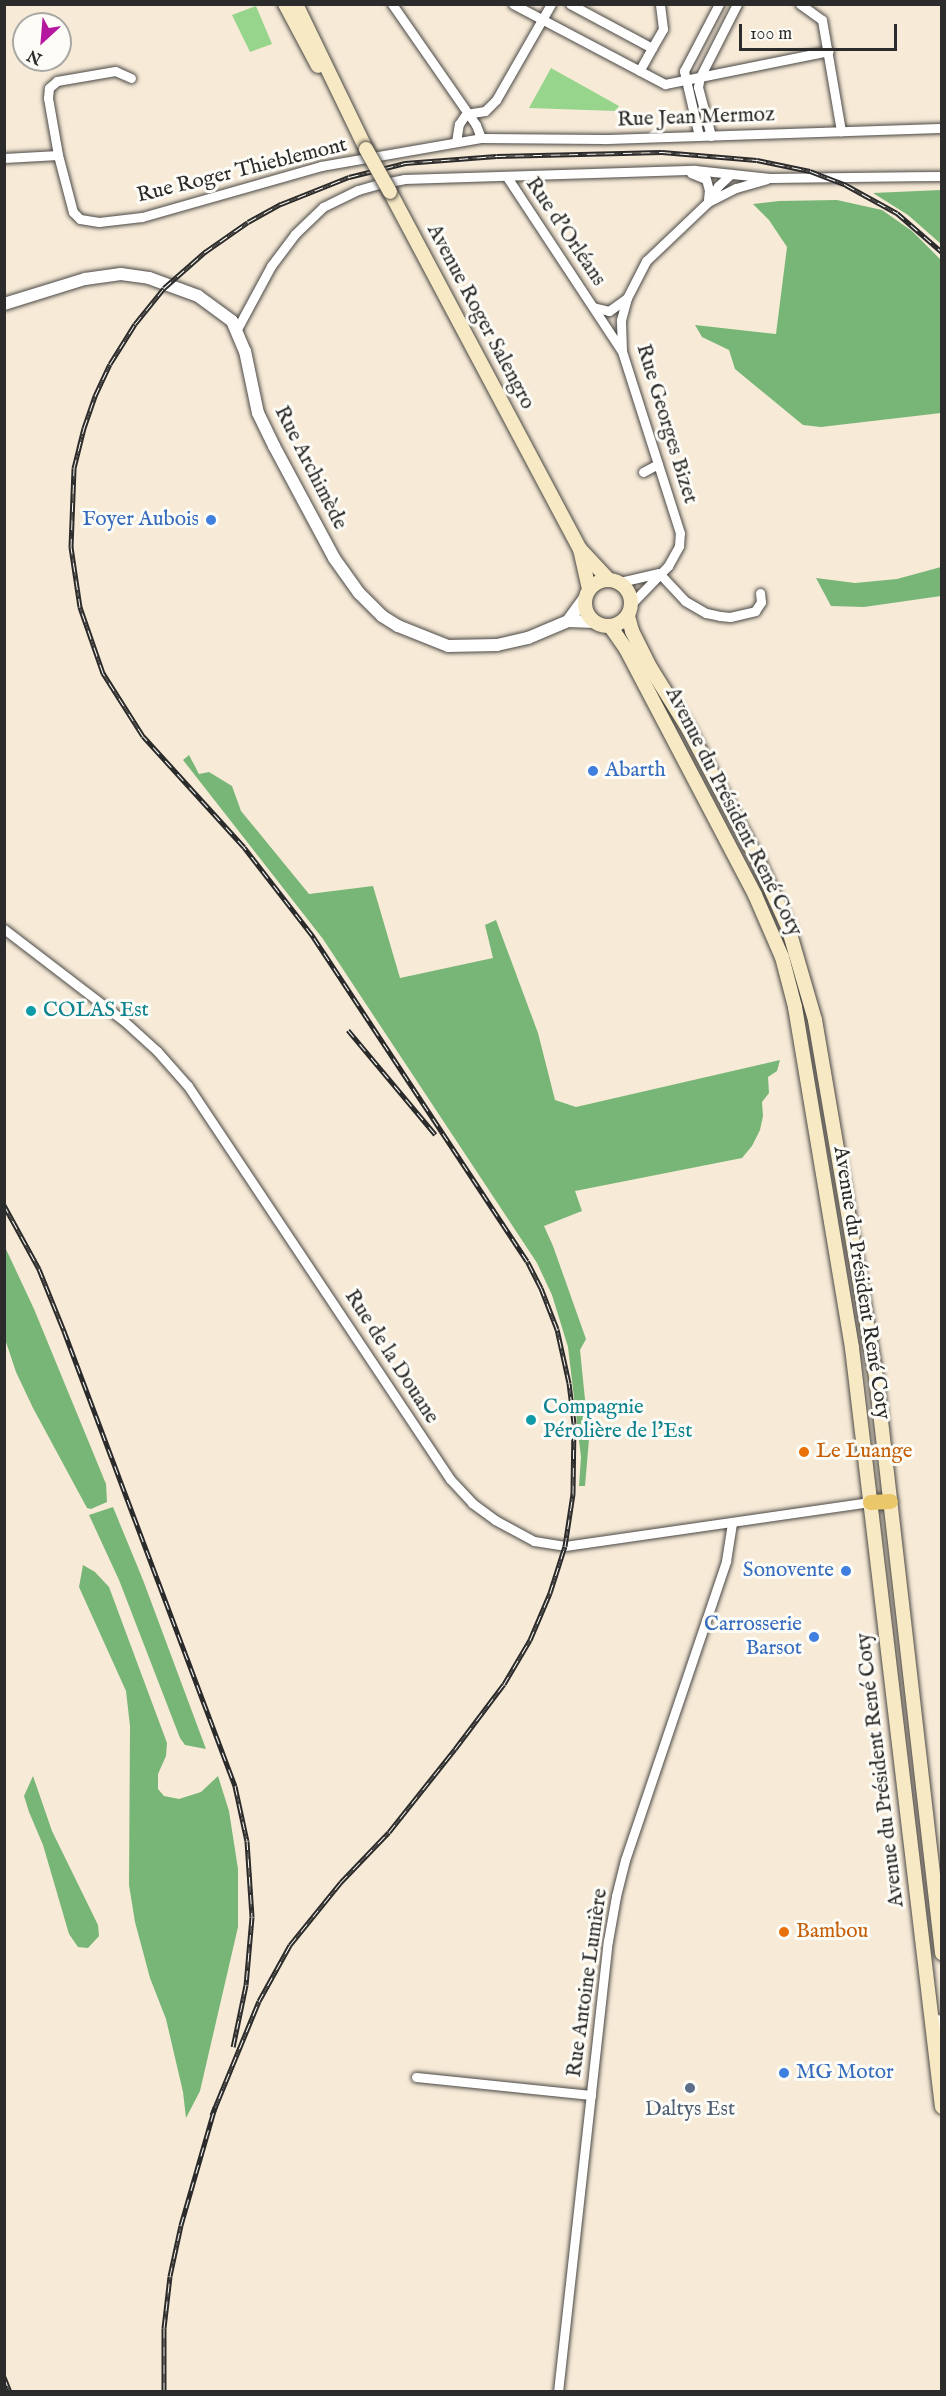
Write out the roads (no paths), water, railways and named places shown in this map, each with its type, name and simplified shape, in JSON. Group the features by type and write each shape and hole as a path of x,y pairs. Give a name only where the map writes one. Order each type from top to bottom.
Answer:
{"main road":[{"name":"Avenue Roger Salengro","path":"285,4 323,76 344,106"},
{"name":"Avenue Roger Salengro","path":"296,4 331,71 344,106 366,149 580,549 587,592"},
{"name":"Avenue Roger Salengro","path":"580,549 614,580"},
{"path":"614,580 629,591 630,609 623,621 610,626 595,622 586,610 587,592 597,582 614,580"},
{"name":"Avenue du Président René Coty","path":"630,609 632,631 650,667 709,765 759,863 788,927 801,963 824,1061 876,1377 942,1953"},
{"name":"Avenue du Président René Coty","path":"610,626 626,649 755,895 782,957 798,1023 850,1336 942,2107"},
{"path":"870,1502 890,1501"}],"street":[{"path":"392,4 466,114 476,125 481,138"},
{"path":"513,4 665,84 829,51"},
{"path":"456,142 459,124 466,114 485,111 496,100 551,4"},
{"path":"570,4 652,48"},
{"path":"639,71 663,29 660,4"},
{"path":"699,136 684,71 720,4"},
{"path":"801,4 822,20 841,131"},
{"path":"711,135 698,87 700,77 734,6"},
{"name":"Rue Roger Thieblemont","path":"131,78 115,72 57,81 49,88 48,98 58,155 73,212 80,219 99,222 142,217 321,166 481,138"},
{"name":"Rue Jean Mermoz","path":"481,138 605,139 942,129"},
{"path":"4,158 58,155"},
{"path":"4,304 85,279 104,275 134,275 198,296 224,314 237,329 271,266 295,234 323,207 358,190 404,179 686,171 731,174"},
{"path":"686,171 706,179 709,190 708,202"},
{"name":"Rue Georges Bizet","path":"708,202 718,186 731,174 770,178 942,176"},
{"name":"Rue d'Orléans","path":"507,177 622,351"},
{"name":"Rue Georges Bizet","path":"630,609 674,556 680,533 622,351 621,320 627,298 646,261 657,248 708,202 736,188 770,178"},
{"name":"Rue d'Orléans","path":"593,307 609,310 627,298"},
{"name":"Rue Archimède","path":"237,329 245,351 258,413 274,446 334,558 359,593 382,616 422,637 448,646 497,645 528,638 568,621 595,622"},
{"path":"643,472 658,464"},
{"path":"614,580 658,573 685,602 706,614 730,617 755,611 761,602 759,593"},
{"path":"568,621 587,592"},
{"name":"Rue de la Douane","path":"4,929 124,1021 159,1053 188,1086 450,1479 482,1511 528,1538 555,1545 573,1545 732,1524 870,1502"},
{"name":"Rue Antoine Lumière","path":"558,2391 608,1941 616,1896 717,1590 726,1560 732,1524"},
{"name":"Avenue du Président René Coty","path":"928,1988 935,2006 942,2040"},
{"path":"416,2077 591,2096"}],"railway":[{"path":"212,2115 259,2001 290,1945 341,1882 389,1832 455,1749 504,1684 530,1640 550,1593 565,1546 573,1494 574,1423 569,1383 557,1329 541,1288 527,1261 312,935 244,847 143,736 103,673 80,607 71,547 74,468 95,396 110,364 135,324 164,288 205,252 248,222 281,204 349,177 405,163 497,156 662,152 757,160 810,171 846,185 897,213 942,252"},
{"path":"348,1030 435,1134"},
{"path":"4,1205 39,1269 64,1331 235,1786 247,1841 252,1917 246,1985 233,2047"},
{"path":"164,2392 164,2328 170,2276 181,2225 215,2107"},
{"path":"4,2377 10,2392"}],"place":[{"name":"Foyer Aubois","path":"211,520"},
{"name":"Abarth","path":"593,771"},
{"name":"COLAS Est","path":"31,1011"},
{"name":"Compagnie Pérolière de l'Est","path":"531,1420"},
{"name":"Le Luange","path":"804,1452"},
{"name":"Sonovente","path":"846,1571"},
{"name":"Carrosserie Barsot","path":"814,1637"},
{"name":"Bambou","path":"784,1932"},
{"name":"MG Motor","path":"784,2073"},
{"name":"Daltys Est","path":"690,2088"}]}
